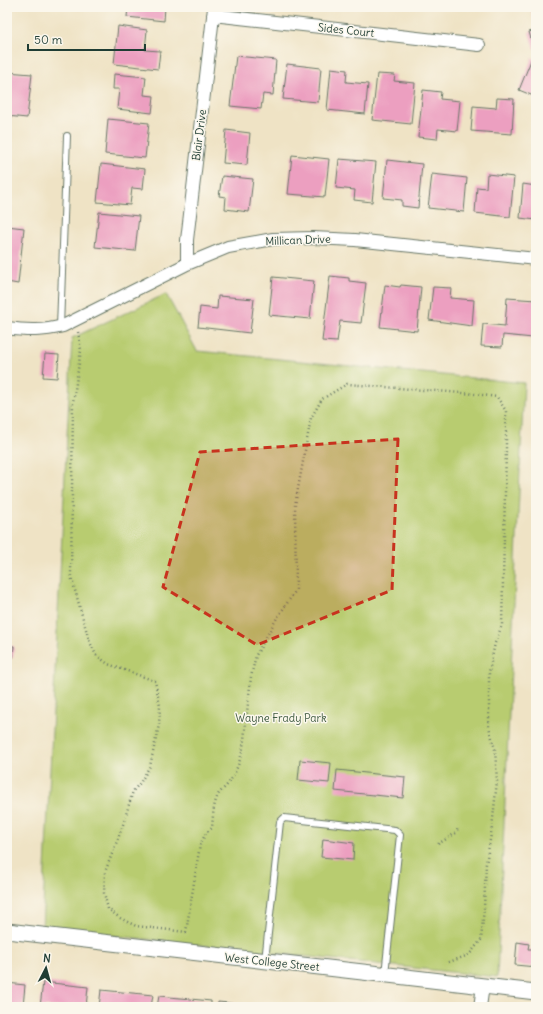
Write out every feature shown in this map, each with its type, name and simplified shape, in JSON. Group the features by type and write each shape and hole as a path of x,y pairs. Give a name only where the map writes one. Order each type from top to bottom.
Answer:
{"street":[{"name":"Sides Court","path":"213,11 479,45"},
{"name":"Blair Drive","path":"187,264 187,240 213,11"},
{"name":"Millican Drive","path":"7,328 28,331 48,330 60,327 187,264 228,247 273,239 313,238 355,240 536,259"},
{"name":"West College Street","path":"7,931 536,992"},
{"path":"480,1007 483,986"}],"lane":[{"path":"60,327 68,136"},
{"path":"264,961 280,822 284,818 395,830 400,835 385,975"}],"path":[{"path":"76,320 81,350 73,403 71,576 89,640 96,654 108,664 155,681 160,706 160,725 150,766 140,783 133,791 122,828 105,872 104,893 108,909 120,918 136,926 186,932 200,845 206,833 212,828 215,802 219,793 227,785 240,760 243,748 250,677 256,655 277,618 296,590 295,506 311,418 322,399 347,384 475,394 498,398 506,411 502,625 495,643 489,672 489,727 495,749 498,781 486,864 480,940 469,955 446,963"},
{"path":"438,844 456,833 458,828"}],"highlighted area":[{"path":"398,439 392,590 257,645 163,587 200,452"}],"green space":[{"name":"Wayne Frady Park","path":"166,294 197,351 524,383 497,977 42,928 72,338"}],"building":[{"path":"128,7 165,7 164,21 127,17"},
{"path":"536,8 536,27 531,10"},
{"path":"118,26 147,30 145,50 160,51 158,69 114,64"},
{"path":"536,30 536,48 534,49 529,32"},
{"path":"236,56 276,60 273,95 263,94 261,109 230,106"},
{"path":"532,58 536,60 536,97 519,90"},
{"path":"287,64 321,68 318,102 283,99"},
{"path":"331,68 347,70 346,82 368,84 365,114 327,110"},
{"path":"7,72 32,74 27,118 7,116"},
{"path":"114,74 146,77 144,95 154,96 152,113 117,109 119,89 113,89"},
{"path":"377,74 395,75 394,81 415,83 411,124 372,120"},
{"path":"423,90 441,92 440,99 460,101 457,131 438,129 437,139 418,137"},
{"path":"497,98 514,99 512,134 471,131 473,106 496,108"},
{"path":"108,119 149,123 145,158 105,154"},
{"path":"226,130 250,133 247,165 223,163"},
{"path":"292,155 329,159 325,197 288,194"},
{"path":"339,159 376,162 372,202 354,200 355,190 336,188"},
{"path":"387,160 422,164 418,208 402,206 402,200 383,198"},
{"path":"101,164 145,169 143,189 132,188 130,205 97,202"},
{"path":"432,174 467,178 464,212 428,208"},
{"path":"487,174 514,177 510,217 475,213 477,187 486,188"},
{"path":"222,176 253,179 249,212 225,209 226,197 219,196"},
{"path":"523,184 536,186 536,220 520,218"},
{"path":"99,212 139,216 135,251 95,247"},
{"path":"7,226 24,228 18,284 7,282"},
{"path":"330,276 349,278 349,281 366,283 361,323 340,321 337,342 322,341"},
{"path":"273,277 314,281 310,319 269,315"},
{"path":"385,285 421,287 417,331 380,327"},
{"path":"433,287 451,288 450,298 474,300 472,326 429,320"},
{"path":"218,296 254,299 250,333 198,327 200,307 217,309"},
{"path":"507,298 536,300 533,338 503,335 502,347 481,346 483,324 505,326"},
{"path":"45,354 59,355 57,378 43,377"},
{"path":"7,646 14,646 13,658 7,657"},
{"path":"300,760 331,763 329,783 298,780"},
{"path":"337,770 405,777 403,798 335,791"},
{"path":"323,839 354,843 353,860 321,857"},
{"path":"517,942 529,944 528,949 536,949 536,967 515,965"},
{"path":"43,982 88,987 86,1007 40,1007"},
{"path":"7,983 25,985 23,1007 7,1007"},
{"path":"101,990 153,995 151,1007 99,1007"},
{"path":"159,996 211,1001 211,1007 157,1007"},
{"path":"218,1002 257,1006 257,1007 218,1007"}]}
